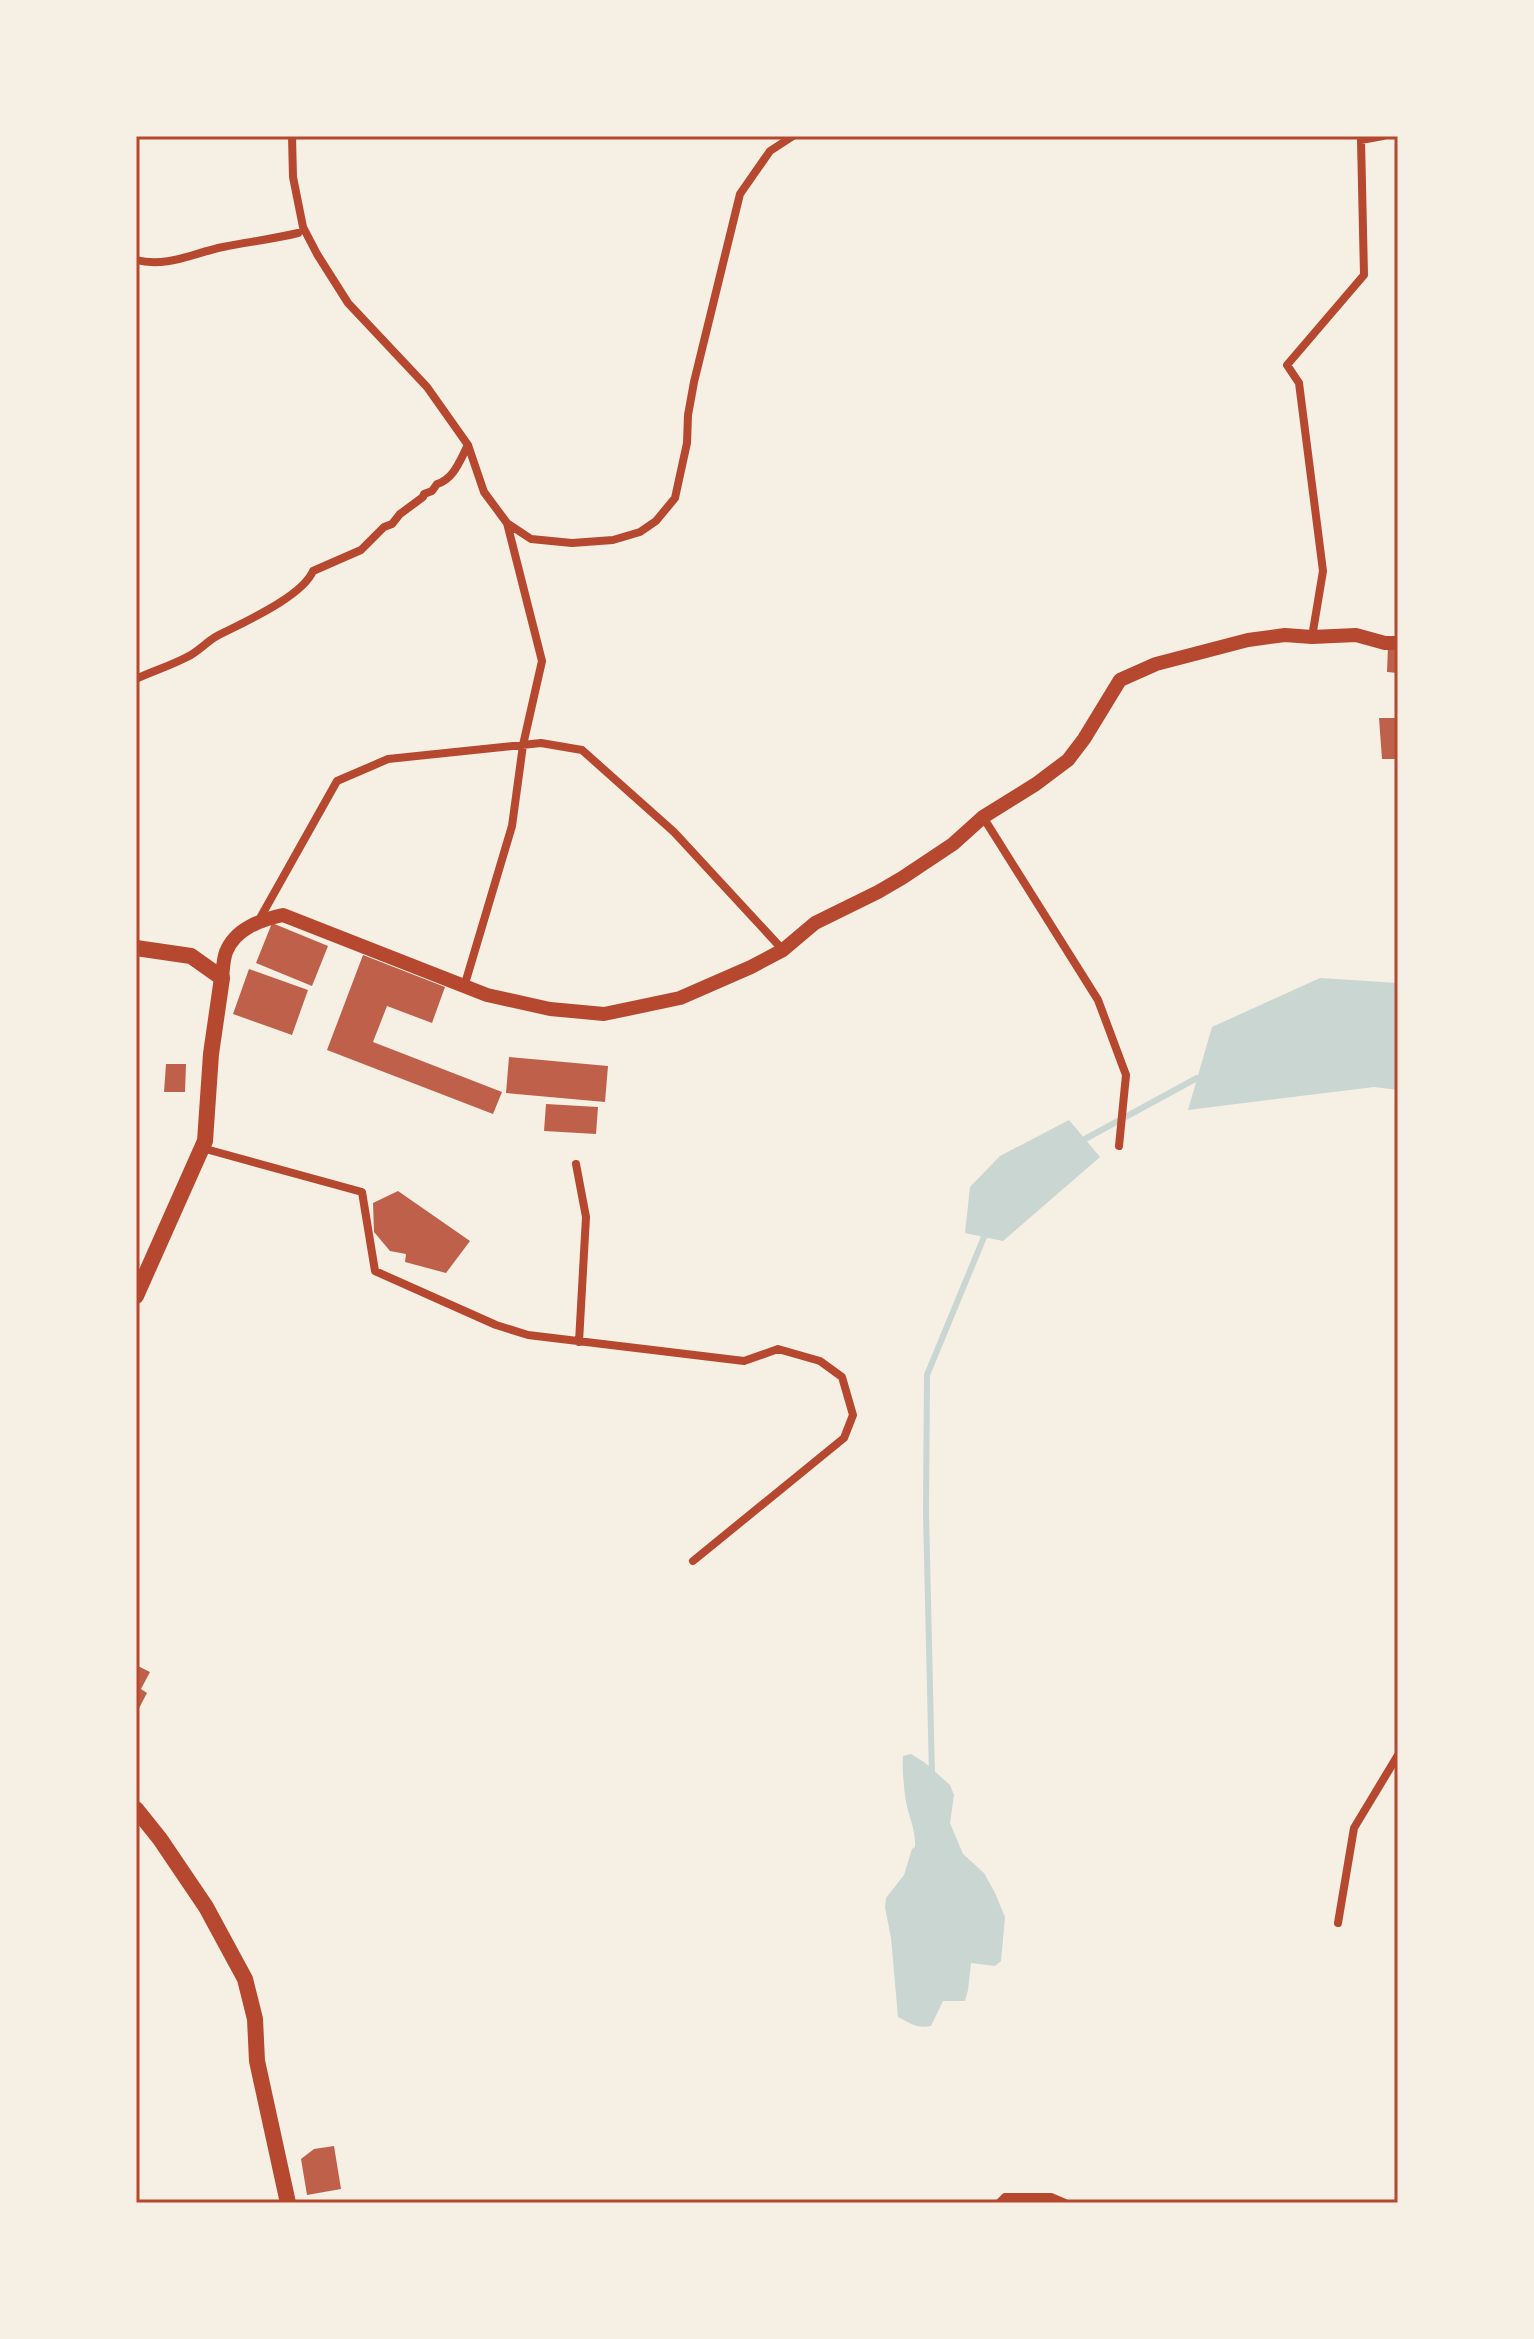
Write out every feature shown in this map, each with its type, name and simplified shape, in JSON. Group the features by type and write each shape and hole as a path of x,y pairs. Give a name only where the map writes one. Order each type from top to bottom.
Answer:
{"main road":[{"path":"136,948 191,956 222,978 211,1054 205,1141 136,1296"},
{"path":"136,1809 206,1907 245,1979 255,2019 257,2061 288,2203"}],"street":[{"path":"292,136 293,177 303,227 348,303 427,387 468,445 484,492 507,523 531,539 572,543 613,540 640,532 656,521 675,498 687,443 694,382 740,194 770,151 793,136"},
{"path":"1312,637 1323,571 1299,383 1287,365 1364,275 1361,140 1383,136"},
{"path":"136,260 152,264 298,233"},
{"path":"136,679 187,657 216,637 257,617 289,596 313,571 361,550 424,494 450,477 468,445"},
{"path":"464,987 512,826 523,745 542,661 507,523"},
{"path":"222,978 226,952 237,936 259,920 283,915 464,987 550,1009 604,1014 680,998 783,950 815,923 878,892 953,844 983,817 1068,760 1120,680 1156,664 1248,640 1285,635 1356,635 1385,643 1398,643"},
{"path":"259,920 337,781 388,759 541,743 582,750 674,832 783,950"},
{"path":"983,817 1098,1000 1126,1075 1119,1146"},
{"path":"201,1148 362,1192 375,1271 506,1328 528,1335 744,1361 778,1349 820,1361 842,1377 853,1415 844,1438 693,1561"},
{"path":"576,1164 586,1217 579,1342"},
{"path":"1338,1923 1354,1828 1398,1755"},
{"path":"999,2203 1005,2197 1051,2197 1065,2203"}],"shaded area":[{"path":"1320,978 1398,983 1398,1090 1374,1087 1188,1110 1212,1027"},
{"path":"1069,1120 1100,1157 1003,1241 965,1233 970,1187 1000,1156"},
{"path":"911,1754 950,1785 954,1795 950,1823 963,1854 984,1873 1005,1917 1001,1961 995,1966 971,1963 965,2001 943,2001 931,2026 926,2027 898,2017 885,1907 886,1898 904,1875 915,1847 903,1772 903,1756"}],"building":[{"path":"1388,646 1398,646 1398,673 1387,672"},
{"path":"1379,718 1398,718 1398,759 1382,759"},
{"path":"272,923 328,946 312,986 256,963"},
{"path":"363,955 445,987 432,1023 387,1006 373,1042 502,1092 493,1114 327,1050"},
{"path":"249,969 308,990 292,1035 233,1014"},
{"path":"509,1057 608,1066 605,1102 506,1093"},
{"path":"166,1064 186,1064 185,1092 164,1092"},
{"path":"546,1104 598,1107 596,1134 544,1131"},
{"path":"398,1191 470,1241 446,1273 405,1262 406,1254 390,1251 374,1232 373,1203"},
{"path":"136,1665 150,1672 141,1689 147,1693 136,1714"},
{"path":"334,2146 341,2189 307,2195 301,2159 314,2149"}],"waterway":[{"path":"1080,1144 1203,1077"},
{"path":"932,1776 926,1513 927,1375 984,1237 989,1233"}]}
